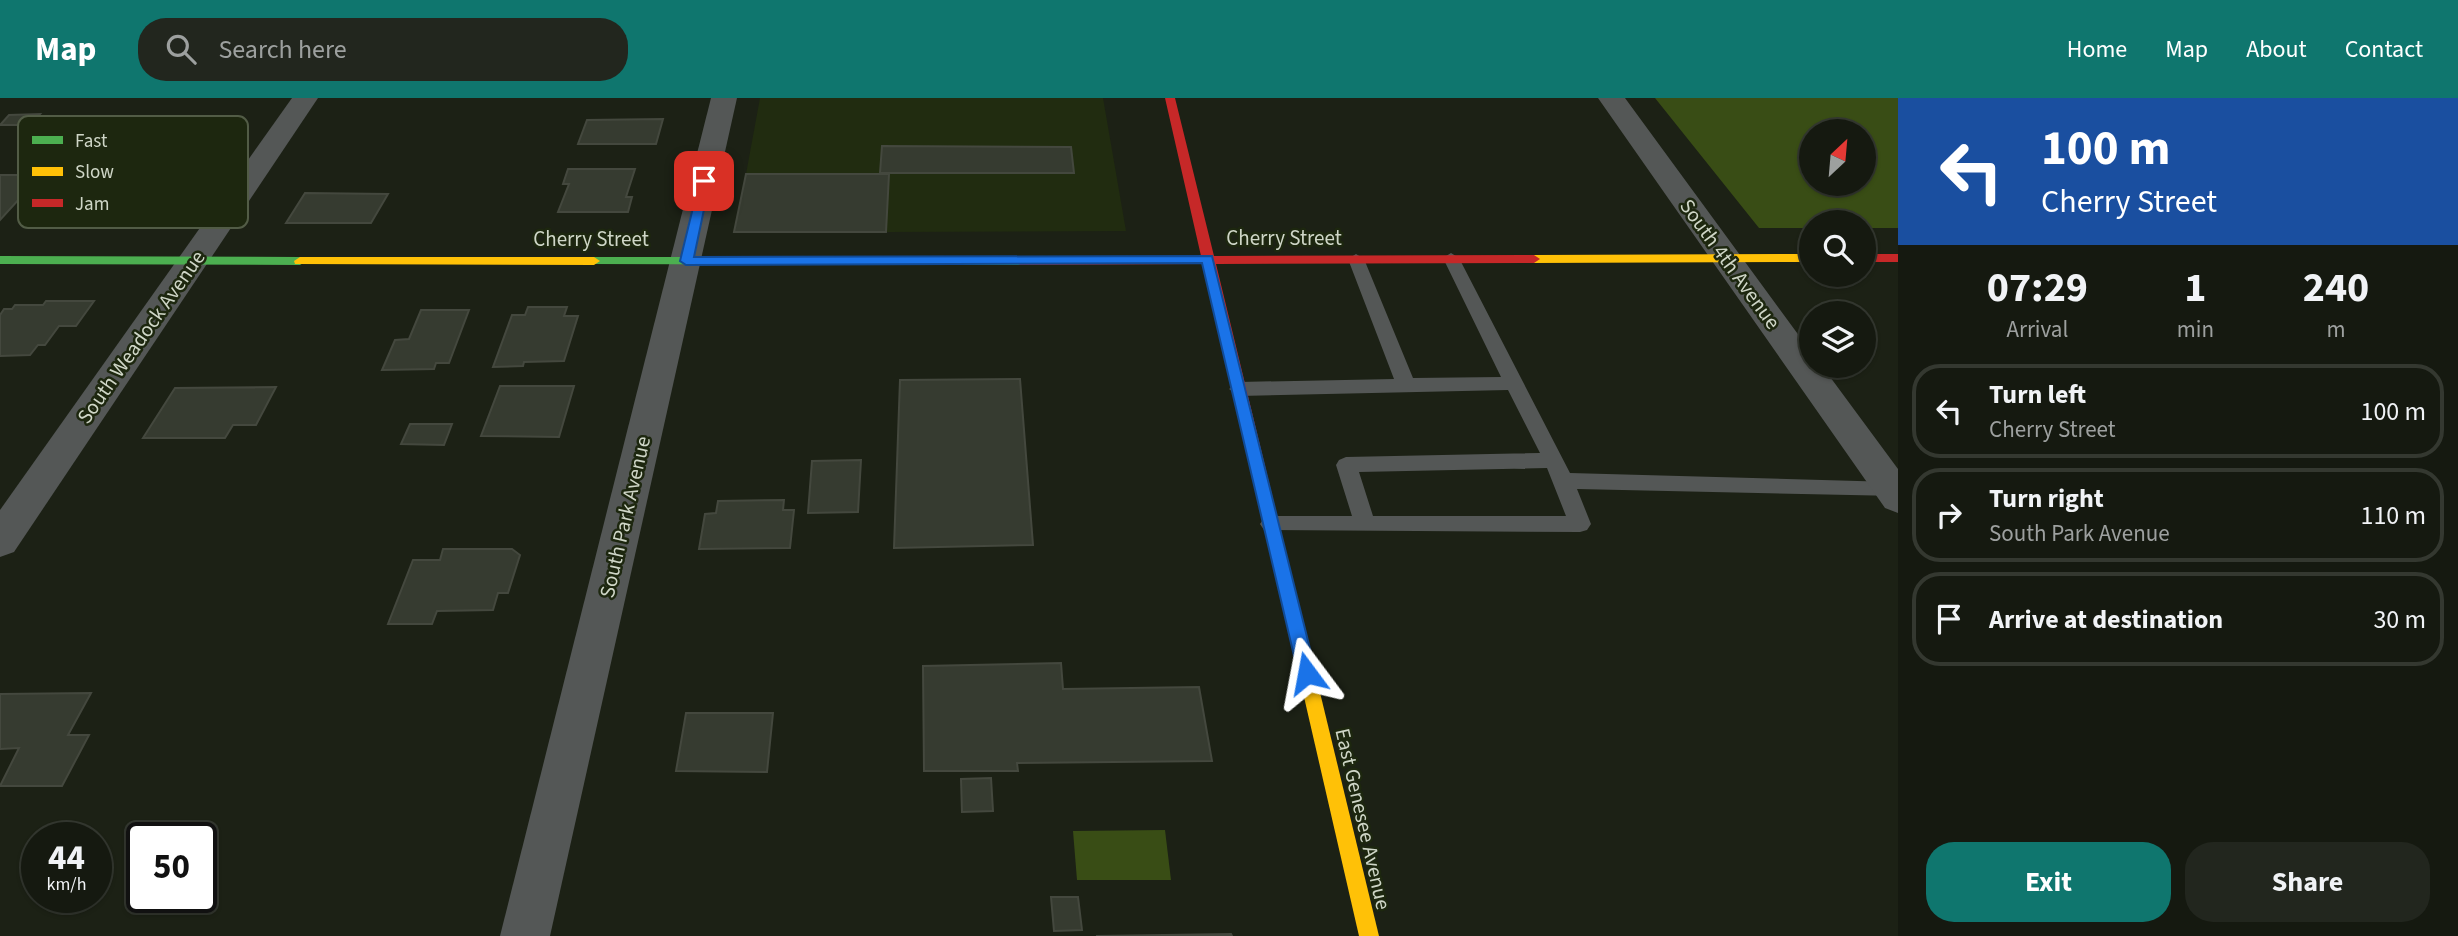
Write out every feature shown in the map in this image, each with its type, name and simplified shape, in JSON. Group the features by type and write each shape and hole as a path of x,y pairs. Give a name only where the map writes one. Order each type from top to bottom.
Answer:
{"street":[{"name":"South Weadock Avenue","path":"248,181 305,98"},
{"name":"South Park Avenue","path":"524,936 724,98"},
{"name":"East Genesee Avenue","path":"1170,98 1369,936"},
{"name":"South 4th Avenue","path":"1611,98 1895,494"},
{"name":"South Weadock Avenue","path":"0,541 215,228"},
{"name":"Cherry Street","path":"0,260 1799,258"},
{"path":"1876,258 1898,258"}],"lane":[{"path":"1271,524 1580,524 1554,460 1451,258"},
{"path":"1356,259 1406,385"},
{"path":"1239,389 1514,383"},
{"path":"1365,522 1346,465 1554,460"},
{"path":"1564,481 1895,494"}],"shaded area":[{"path":"760,98 1103,98 1126,231 886,232 889,174 746,174"}],"green space":[{"path":"1655,98 1898,98 1898,228 1876,228 1876,210 1799,210 1799,228 1759,228"},
{"path":"1165,830 1171,880 1077,880 1073,831"}],"building":[{"path":"40,114 18,116 18,125 0,125 9,115"},
{"path":"663,119 656,144 578,144 587,120"},
{"path":"882,146 1071,147 1074,173 880,173"},
{"path":"568,169 635,169 626,197 632,197 628,212 558,212 569,184 563,184"},
{"path":"746,174 889,174 886,232 734,232"},
{"path":"0,175 18,175 18,200 0,220"},
{"path":"305,193 388,194 371,223 286,223"},
{"path":"46,301 94,301 76,326 59,326 45,345 38,345 30,355 0,356 0,315 4,309 12,309 15,305 43,305"},
{"path":"528,307 567,307 564,316 578,316 564,361 524,362 523,366 493,367 512,315 525,315"},
{"path":"421,310 469,310 449,363 436,363 434,369 382,370 395,340 409,339"},
{"path":"1020,379 1033,545 894,548 900,380"},
{"path":"500,386 574,386 559,437 481,436"},
{"path":"276,387 256,425 233,425 225,438 143,438 175,388"},
{"path":"410,424 452,424 444,445 401,444"},
{"path":"861,460 858,512 808,513 812,461"},
{"path":"784,500 783,510 794,510 790,548 699,549 705,514 716,513 718,501"},
{"path":"443,549 512,549 520,555 508,593 498,593 493,610 437,611 432,624 388,624 413,560 440,560"},
{"path":"1061,663 1063,689 1199,687 1212,761 1017,763 1018,771 924,771 923,666"},
{"path":"91,693 68,735 89,735 62,786 0,786 19,748 0,749 0,694"},
{"path":"686,713 773,713 767,772 676,771"},
{"path":"991,778 993,811 962,812 961,779"},
{"path":"1051,897 1078,897 1082,930 1054,931"},
{"path":"1231,934 1232,936 1096,936"}],"traffic: fast":[{"path":"0,260 300,261"},
{"path":"594,261 1020,261"}],"traffic: slow":[{"path":"1534,259 1799,258"},
{"path":"300,261 594,261"},
{"path":"1292,610 1369,936"}],"traffic: jam":[{"path":"1170,98 1292,610"},
{"path":"1876,258 1898,258"},
{"path":"1020,261 1534,259"}],"route":[{"path":"704,181 686,261 1208,259 1307,673"}]}
